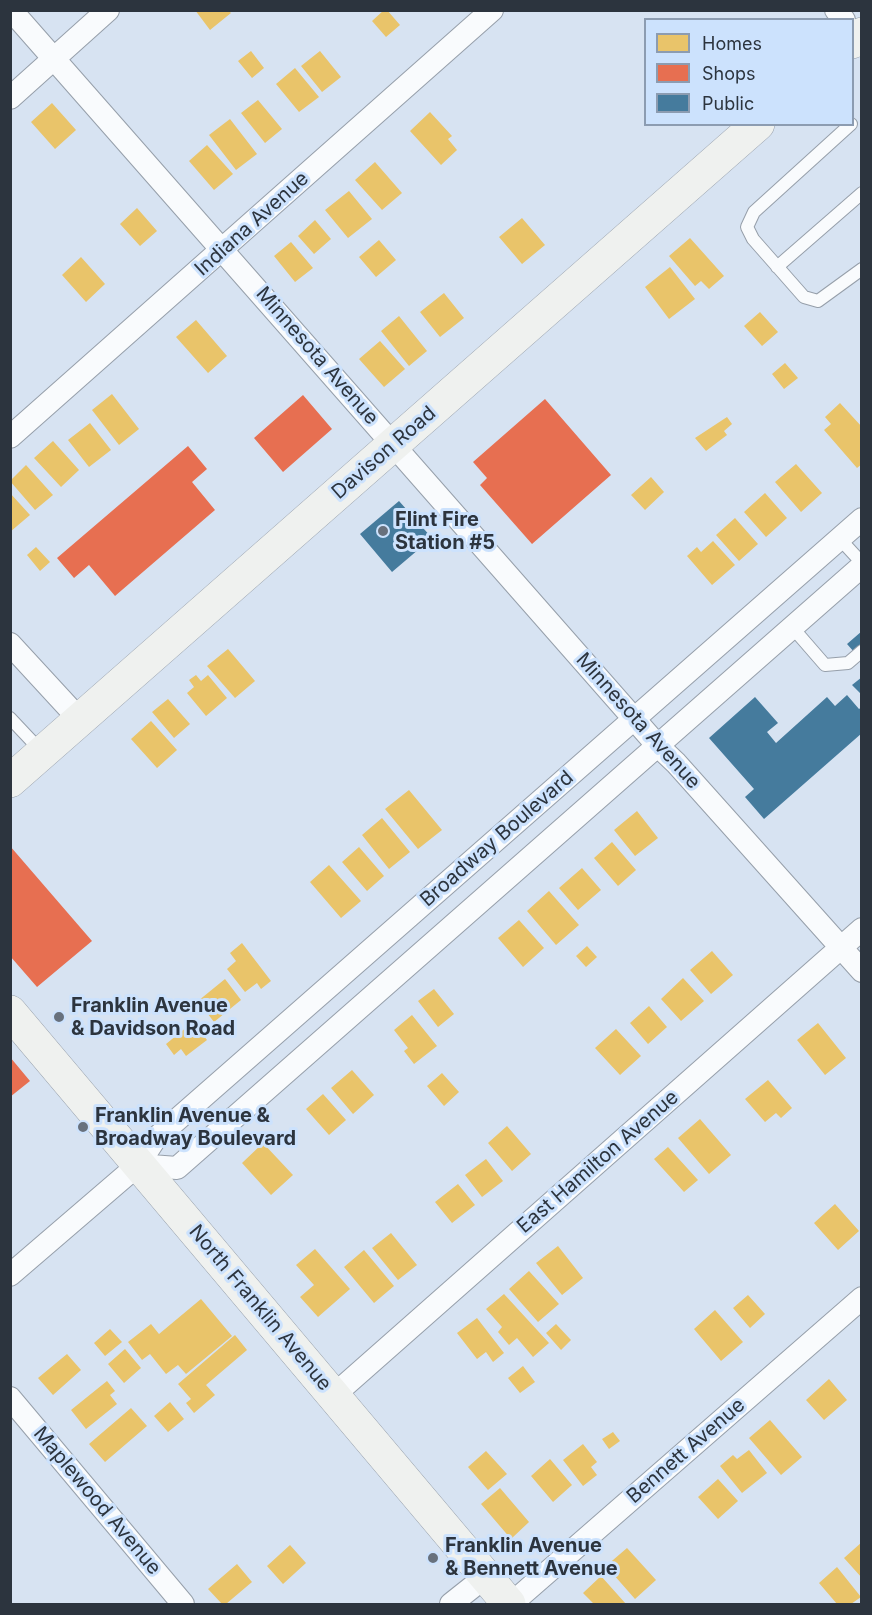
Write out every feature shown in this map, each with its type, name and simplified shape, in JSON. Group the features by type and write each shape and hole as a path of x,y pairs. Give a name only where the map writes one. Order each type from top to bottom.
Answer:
{"main road":[{"name":"Davison Road","path":"10,781 756,126"},
{"name":"North Franklin Avenue","path":"10,1012 334,1395 484,1577 510,1605"}],"street":[{"name":"Minnesota Avenue","path":"11,10 224,249 657,745 861,971"},
{"path":"10,98 108,10"},
{"name":"Indiana Avenue","path":"10,437 492,10"},
{"name":"Broadway Boulevard","path":"10,1275 138,1165 156,1139 861,519"},
{"name":"Broadway Boulevard","path":"138,1165 177,1167 861,565"},
{"path":"10,644 80,720"},
{"name":"East Hamilton Avenue","path":"334,1395 861,929"},
{"name":"Bennett Avenue","path":"510,1605 861,1298"},
{"name":"Maplewood Avenue","path":"10,1398 183,1605"},
{"path":"452,1605 484,1577"}],"lane":[{"path":"850,126 754,212 747,227 753,239 804,297 818,301 861,269"},
{"path":"777,267 861,193"},
{"path":"839,538 861,565"},
{"path":"792,627 825,665 848,663 861,651"},
{"path":"10,718 43,753"}],"building: Homes":[{"path":"195,10 228,10 231,13 210,30"},
{"path":"387,10 400,25 386,37 372,21"},
{"path":"251,51 264,68 252,78 238,61"},
{"path":"320,51 341,77 322,92 301,66"},
{"path":"295,68 319,97 299,112 276,84"},
{"path":"258,100 282,129 265,143 241,113"},
{"path":"52,103 76,130 55,149 31,122"},
{"path":"430,112 452,136 448,139 457,150 441,165 410,131"},
{"path":"230,119 257,154 236,170 209,135"},
{"path":"207,145 233,174 214,190 189,161"},
{"path":"375,162 402,193 382,210 355,180"},
{"path":"349,191 372,219 348,238 325,210"},
{"path":"137,208 157,231 140,246 120,224"},
{"path":"522,218 545,245 522,264 499,237"},
{"path":"315,220 331,239 314,254 298,236"},
{"path":"690,238 724,276 709,289 701,281 695,286 669,256"},
{"path":"379,240 396,260 376,277 359,257"},
{"path":"291,242 313,268 295,282 274,256"},
{"path":"81,257 105,284 86,302 62,275"},
{"path":"670,267 695,299 669,319 645,287"},
{"path":"444,293 464,318 440,337 420,312"},
{"path":"760,312 778,332 762,346 744,326"},
{"path":"399,316 427,351 409,366 381,331"},
{"path":"196,320 227,356 208,373 176,337"},
{"path":"380,341 405,369 384,387 359,359"},
{"path":"785,363 798,378 784,389 772,374"},
{"path":"112,394 139,429 119,445 92,410"},
{"path":"840,403 862,427 862,464 857,468 824,430 831,424 825,417"},
{"path":"727,417 732,424 724,431 727,435 706,451 695,438"},
{"path":"90,423 111,450 89,467 68,440"},
{"path":"53,441 79,470 61,487 34,458"},
{"path":"796,464 822,493 801,512 775,482"},
{"path":"26,465 53,495 35,510 10,481"},
{"path":"651,477 664,492 645,510 631,495"},
{"path":"10,493 30,515 10,532"},
{"path":"765,493 787,518 766,537 744,512"},
{"path":"735,518 758,544 739,561 716,535"},
{"path":"713,541 735,565 712,585 687,556 697,547 701,552"},
{"path":"36,547 50,562 40,571 27,555"},
{"path":"228,649 255,681 235,698 207,666"},
{"path":"196,675 201,681 208,675 227,698 206,716 187,693 194,687 189,680"},
{"path":"168,699 190,724 174,738 152,712"},
{"path":"151,721 177,750 157,768 131,739"},
{"path":"409,790 442,830 418,849 385,809"},
{"path":"637,811 658,838 635,856 614,830"},
{"path":"382,818 410,852 389,869 362,835"},
{"path":"612,842 636,870 618,886 594,858"},
{"path":"359,847 384,876 367,891 342,862"},
{"path":"329,865 361,901 341,918 310,882"},
{"path":"582,868 601,890 578,910 559,888"},
{"path":"549,891 579,925 556,945 527,911"},
{"path":"519,920 544,948 523,967 498,938"},
{"path":"242,943 271,981 261,989 257,983 245,992 227,969 236,961 230,953"},
{"path":"587,946 597,957 586,967 576,956"},
{"path":"712,951 733,975 711,994 690,970"},
{"path":"683,978 704,1001 681,1021 661,999"},
{"path":"225,979 241,1000 214,1022 198,1001"},
{"path":"434,989 454,1014 438,1027 418,1001"},
{"path":"649,1006 667,1027 648,1044 630,1023"},
{"path":"412,1015 437,1046 414,1064 404,1051 408,1048 394,1030"},
{"path":"193,1022 207,1040 186,1056 181,1049 174,1055 166,1044"},
{"path":"818,1023 846,1058 825,1075 797,1040"},
{"path":"616,1029 641,1056 620,1075 595,1048"},
{"path":"352,1070 374,1095 353,1114 331,1088"},
{"path":"442,1073 459,1092 444,1106 427,1086"},
{"path":"768,1080 792,1108 781,1118 776,1113 765,1122 745,1099"},
{"path":"323,1094 346,1120 329,1135 306,1109"},
{"path":"700,1119 731,1155 709,1174 678,1138"},
{"path":"507,1126 531,1154 512,1171 488,1143"},
{"path":"263,1143 293,1175 271,1195 242,1163"},
{"path":"668,1147 698,1180 684,1192 654,1159"},
{"path":"486,1159 503,1181 482,1197 465,1175"},
{"path":"458,1184 475,1205 452,1223 435,1202"},
{"path":"835,1204 859,1231 838,1250 814,1223"},
{"path":"391,1233 417,1265 398,1280 372,1248"},
{"path":"558,1246 583,1278 562,1295 536,1263"},
{"path":"315,1249 350,1289 318,1317 300,1297 314,1285 296,1265"},
{"path":"364,1250 394,1286 374,1303 344,1267"},
{"path":"529,1271 559,1304 538,1322 509,1289"},
{"path":"504,1294 549,1343 533,1357 517,1338 509,1345 498,1332 502,1327 486,1309"},
{"path":"748,1295 765,1314 750,1328 733,1308"},
{"path":"201,1299 232,1336 186,1374 178,1365 166,1374 150,1354 142,1360 128,1342 151,1324 159,1334"},
{"path":"715,1310 743,1342 721,1361 694,1329"},
{"path":"477,1318 504,1353 493,1362 486,1352 477,1359 457,1333"},
{"path":"556,1324 571,1340 561,1350 546,1333"},
{"path":"110,1329 122,1342 105,1356 94,1343"},
{"path":"235,1335 247,1350 206,1385 215,1395 194,1413 186,1403 191,1399 178,1384"},
{"path":"125,1349 141,1368 124,1383 108,1364"},
{"path":"67,1354 81,1370 53,1395 38,1378"},
{"path":"523,1366 535,1382 520,1393 508,1378"},
{"path":"829,1379 847,1400 824,1420 806,1400"},
{"path":"107,1381 115,1391 110,1395 117,1404 86,1429 71,1410"},
{"path":"170,1402 184,1419 168,1432 154,1416"},
{"path":"131,1408 147,1426 105,1462 89,1444"},
{"path":"770,1420 802,1457 781,1475 749,1438"},
{"path":"613,1432 620,1441 609,1449 602,1439"},
{"path":"583,1444 597,1462 591,1467 597,1475 583,1486 563,1460"},
{"path":"749,1450 767,1473 742,1493 720,1466 733,1455 737,1459"},
{"path":"486,1451 507,1474 488,1490 468,1467"},
{"path":"550,1459 572,1485 553,1502 531,1476"},
{"path":"718,1479 738,1501 718,1519 698,1497"},
{"path":"500,1488 529,1522 511,1539 481,1504"},
{"path":"862,1542 862,1578 844,1558"},
{"path":"290,1545 306,1563 283,1584 267,1566"},
{"path":"627,1548 656,1580 635,1599 606,1566"},
{"path":"237,1564 252,1582 226,1604 222,1604 208,1589"},
{"path":"837,1567 861,1597 851,1604 837,1604 819,1583"},
{"path":"601,1576 626,1604 594,1604 583,1593"}],"building: Shops":[{"path":"303,395 332,429 283,472 254,438"},
{"path":"545,399 611,475 532,544 480,485 487,478 473,462"},
{"path":"188,446 207,469 192,482 215,510 115,596 89,565 74,578 57,558"},
{"path":"10,846 92,941 37,987 10,956"},
{"path":"10,1057 30,1081 10,1097"}],"building: Public":[{"path":"399,501 432,538 392,572 360,534"},
{"path":"862,631 862,661 847,644"},
{"path":"862,677 862,695 852,685"},
{"path":"847,695 859,709 862,707 862,733 764,819 745,797 754,789 709,738 755,697 778,723 767,732 776,743 827,697 835,706"}],"place":[{"name":"Flint Fire Station #5","path":"383,531"},
{"name":"Franklin Avenue & Davidson Road","path":"59,1017"},
{"name":"Franklin Avenue & Broadway Boulevard","path":"83,1127"},
{"name":"Franklin Avenue & Bennett Avenue","path":"433,1558"}]}
